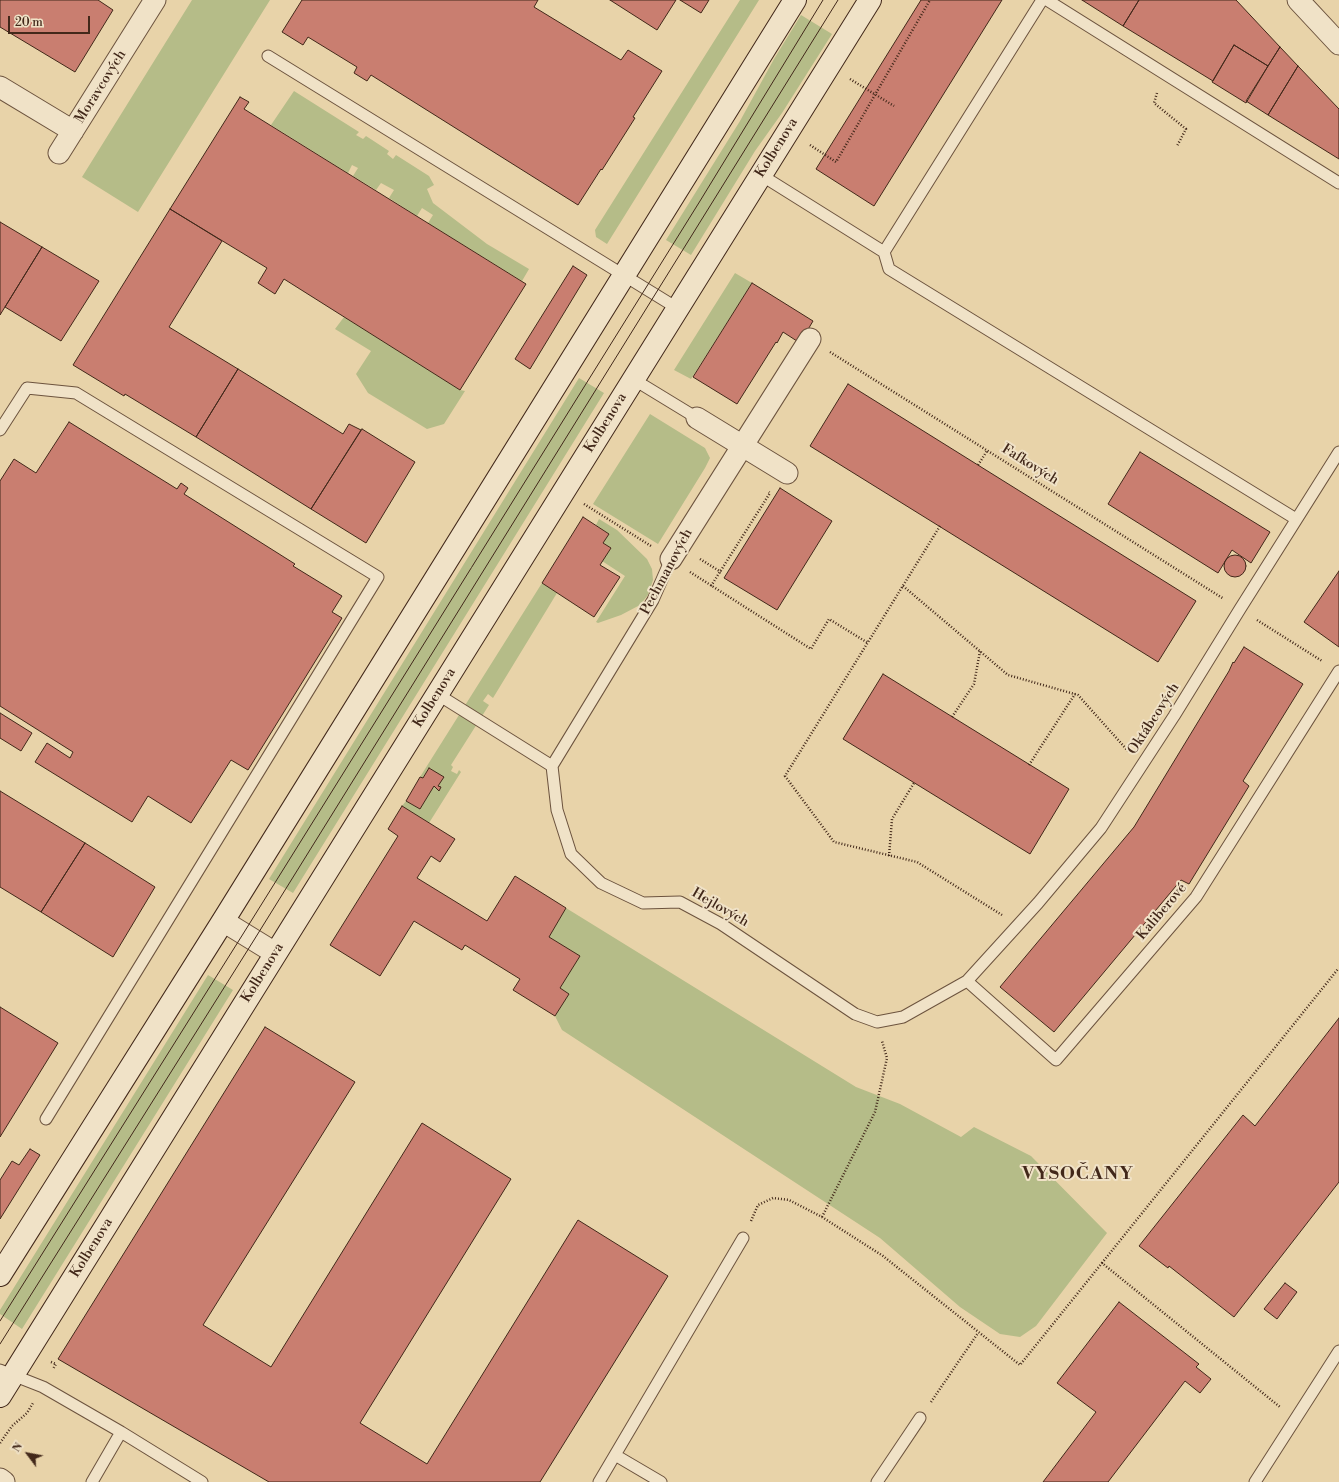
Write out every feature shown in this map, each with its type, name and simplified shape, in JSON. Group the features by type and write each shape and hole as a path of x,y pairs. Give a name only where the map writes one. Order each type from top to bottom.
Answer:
{"main road":[{"path":"0,1275 223,921 795,0"},
{"name":"Kolbenova","path":"0,1396 7,1372 275,954 870,0"}],"street":[{"name":"Moravcových","path":"59,153 155,0"},
{"path":"1298,0 1339,44"},
{"path":"0,87 73,131"},
{"name":"Pechmanových","path":"671,559 810,339"},
{"path":"696,418 787,473"},
{"path":"223,921 275,954"},
{"path":"0,1479 4,1482"}],"lane":[{"path":"884,252 1042,0"},
{"path":"1047,0 1339,183"},
{"path":"268,56 677,308"},
{"path":"761,175 884,252 889,269 1296,519"},
{"path":"633,379 696,418"},
{"path":"0,430 27,388 76,393 378,577 46,1119"},
{"name":"Oktábcových","path":"966,981 1101,828 1174,716 1339,452"},
{"name":"Pechmanových","path":"552,766 654,600 671,559"},
{"name":"Kaliberové","path":"966,981 1056,1060 1196,897 1339,671"},
{"path":"437,694 552,766"},
{"name":"Hejlových","path":"552,766 557,810 571,854 601,883 643,903 680,902 721,924 855,1014 877,1022"},
{"path":"877,1022 903,1017 966,981"},
{"path":"599,1482 743,1238"},
{"path":"1255,1482 1339,1351"},
{"path":"7,1372 43,1387 121,1432 202,1482"},
{"path":"877,1482 920,1418"},
{"path":"92,1482 121,1432"},
{"path":"615,1454 661,1482"}],"path":[{"path":"806,142 836,162 930,0"},
{"path":"1164,73 1154,102 1186,129 1177,146"},
{"path":"846,76 894,106"},
{"name":"Fafkových","path":"810,339 1339,671"},
{"path":"978,465 987,450"},
{"path":"712,586 770,493 764,490"},
{"path":"582,503 811,649 829,619 868,643"},
{"path":"940,526 785,776 834,842 917,862 1017,925"},
{"path":"903,586 1008,675 1078,695 1142,766"},
{"path":"952,717 974,684 980,651"},
{"path":"1029,765 1075,694"},
{"path":"889,856 892,819 914,783"},
{"path":"743,1238 758,1205 773,1198 789,1200 822,1217 883,1256 1020,1365 1338,969"},
{"path":"822,1217 875,1112 887,1058 877,1022"},
{"path":"1102,1263 1295,1419"},
{"path":"941,1388 978,1333"},
{"path":"0,1443 12,1426 28,1413 43,1387"}],"green space":[{"path":"192,0 270,0 138,212 82,177"},
{"path":"740,0 759,0 607,244 596,237 595,230"},
{"path":"801,15 832,34 782,113 755,151 691,255 666,240 740,121 774,59"},
{"path":"294,91 359,132 356,135 363,139 366,136 389,151 387,154 393,159 396,155 429,176 434,185 427,189 433,203 487,244 529,269 522,281 428,223 433,215 422,208 417,216 389,198 394,190 381,183 376,190 353,176 358,168 352,165 348,173 271,125"},
{"path":"735,273 752,283 691,379 674,370"},
{"path":"344,317 460,390 465,391 444,424 427,429 368,393 356,374 371,351 335,329"},
{"path":"579,378 604,393 293,893 269,879"},
{"path":"650,414 705,448 710,458 658,544 593,504"},
{"path":"599,519 617,530 647,559 652,569 653,580 648,595 640,605 621,615 598,623 596,622 625,576 602,561 611,548 603,543 609,534 596,525"},
{"path":"542,583 557,593 493,698 488,694 483,701 489,705 451,765 453,767 451,771 457,774 459,770 461,772 429,823 402,806 406,801 420,809 434,786 439,790 441,787 438,786 443,777 429,768 423,778 420,777"},
{"path":"566,908 856,1087 900,1104 961,1137 974,1127 1031,1156 1107,1233 1036,1326 1020,1337 1000,1334 960,1307 880,1238 562,1030 555,1016 569,994 560,988 580,956 549,937"},
{"path":"208,975 233,990 22,1329 0,1314 0,1310"}],"building":[{"path":"0,0 98,0 113,10 75,72 0,27"},
{"path":"302,0 538,0 534,7 621,60 628,50 662,71 633,117 635,118 578,205 371,75 367,81 354,73 357,67 308,37 303,45 282,32"},
{"path":"610,0 676,0 657,30"},
{"path":"680,0 709,0 701,13"},
{"path":"921,0 1002,0 874,206 816,169"},
{"path":"1082,0 1139,0 1123,26"},
{"path":"1139,0 1236,0 1280,47 1268,66 1234,45 1213,81 1123,26"},
{"path":"1234,45 1268,66 1246,103 1212,82"},
{"path":"1280,47 1298,66 1268,115 1246,101"},
{"path":"1298,66 1339,109 1339,159 1268,115"},
{"path":"240,97 249,102 244,109 526,284 460,390 284,279 275,294 258,283 267,268 170,209"},
{"path":"170,209 222,241 169,327 238,369 196,437 125,394 124,396 73,365"},
{"path":"0,222 42,247 0,315"},
{"path":"42,247 99,281 61,341 5,307"},
{"path":"573,266 587,275 530,369 515,359"},
{"path":"752,283 813,321 800,343 783,332 737,404 693,377"},
{"path":"238,369 343,434 349,424 361,430 311,509 196,437"},
{"path":"848,384 1196,601 1158,662 810,446"},
{"path":"69,422 177,489 181,483 188,488 184,494 295,564 293,566 342,596 332,612 342,618 248,770 231,760 191,823 148,796 132,822 35,762 47,743 70,758 73,752 0,706 0,481 14,459 36,473"},
{"path":"362,429 415,462 366,543 311,509"},
{"path":"1140,452 1270,532 1251,563 1232,550 1218,573 1108,504"},
{"path":"780,488 832,521 777,610 724,578"},
{"path":"583,517 609,534 603,543 611,548 600,565 620,577 594,617 542,583"},
{"path":"1235,555 1239,556 1245,562 1245,570 1239,576 1235,577 1231,576 1225,570 1224,566 1225,562 1231,556"},
{"path":"1339,571 1339,647 1304,622"},
{"path":"1244,647 1303,684 1243,781 1249,786 1189,884 1181,880 1054,1032 1000,987 1134,827 1229,671 1233,662 1234,663"},
{"path":"883,674 1069,789 1030,854 843,739"},
{"path":"0,713 32,733 21,751 0,738"},
{"path":"429,768 444,777 438,786 441,787 439,791 434,786 420,809 406,801 420,777 423,778"},
{"path":"0,791 85,843 41,912 0,887"},
{"path":"402,806 455,839 440,862 431,856 417,878 487,921 515,876 566,908 549,937 580,956 560,988 569,994 555,1016 513,990 520,979 465,945 462,950 414,921 380,976 330,945 398,836 388,829"},
{"path":"85,843 155,887 113,957 41,912"},
{"path":"0,1007 58,1043 0,1137"},
{"path":"1339,1018 1339,1182 1234,1317 1169,1266 1168,1268 1139,1246 1243,1115 1255,1126"},
{"path":"265,1027 355,1082 203,1325 271,1367 422,1123 511,1179 360,1423 427,1464 578,1220 668,1276 540,1482 269,1482 58,1359"},
{"path":"30,1149 40,1155 0,1219 0,1180 12,1161 19,1165"},
{"path":"1285,1283 1297,1292 1277,1319 1264,1309"},
{"path":"1119,1302 1199,1364 1196,1367 1211,1379 1200,1393 1185,1381 1108,1482 1043,1482 1096,1412 1057,1383"}],"tram line":[{"path":"0,1321 700,201 823,0"},
{"path":"0,1344 254,940 838,0"}],"district":[{"name":"VYSOČANY","path":"1078,1175"}]}
